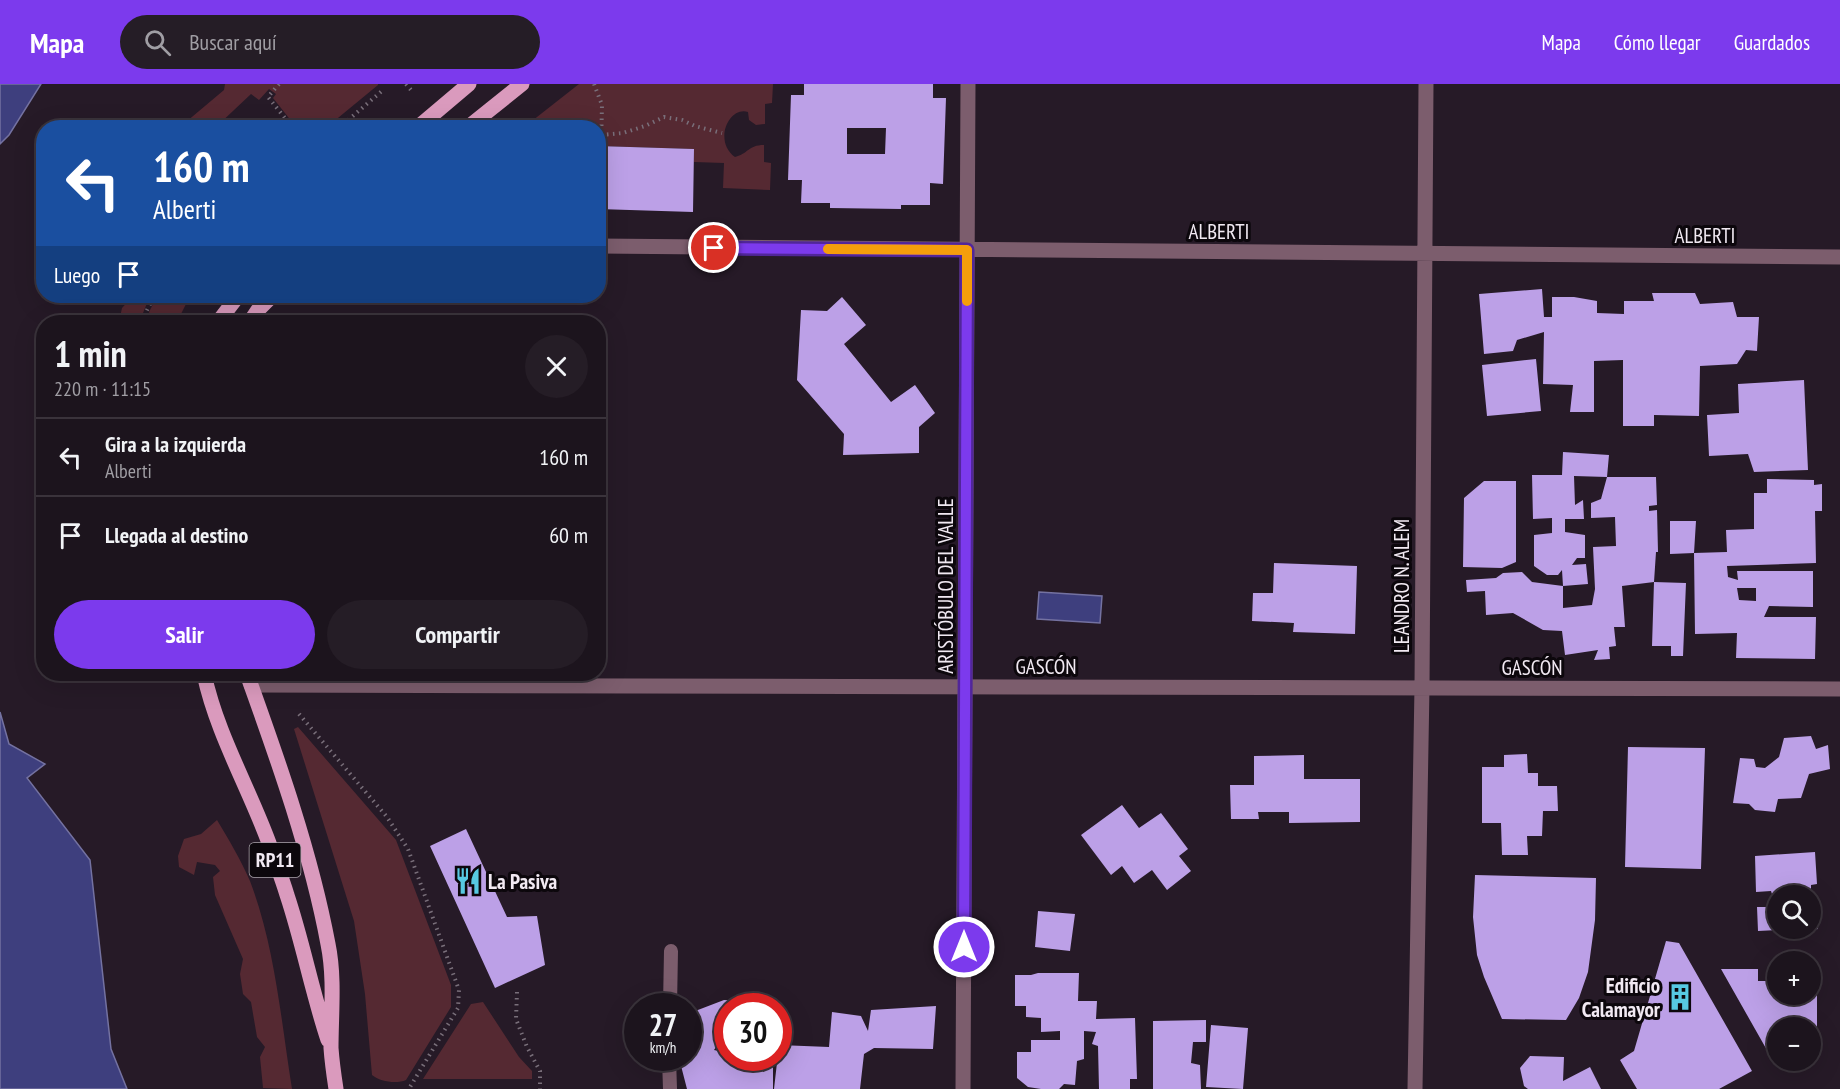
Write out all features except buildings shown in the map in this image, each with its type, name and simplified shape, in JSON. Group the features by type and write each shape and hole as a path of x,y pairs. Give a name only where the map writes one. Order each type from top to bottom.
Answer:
{"main road":[{"path":"426,120 469,84"},
{"path":"477,120 522,84"},
{"path":"223,315 233,303"},
{"path":"255,315 265,303"},
{"name":"RP11","path":"206,681 220,728 288,896 314,997 331,1051"},
{"name":"RP11","path":"249,681 300,832 329,945 333,998 331,1051 336,1089"}],"street":[{"name":"ARISTÓBULO DEL VALLE","path":"963,1089 968,84"},
{"name":"LEANDRO N. ALEM","path":"1415,1089 1422,687 1426,84"},
{"name":"ALBERTI","path":"606,246 1840,257"},
{"name":"GASCÓN","path":"351,681 965,687 1840,689"}],"lane":[{"path":"670,993 671,951"},
{"path":"669,1071 670,1089"}],"path":[{"path":"279,84 268,97 286,120"},
{"path":"406,84 411,90"},
{"path":"594,84 602,105 602,120"},
{"path":"348,120 383,90"},
{"path":"606,135 623,133 664,117 682,120 722,133"},
{"path":"299,714 400,835 408,849 459,990 458,1008 410,1087"},
{"path":"517,992 516,1019 540,1071 540,1089"}],"shaded area":[{"path":"0,84 41,84 9,135 0,144"},
{"path":"225,84 378,84 336,120 290,120 273,98 276,94 269,89 259,100 251,94 223,120 188,120 224,90"},
{"path":"579,84 773,84 772,103 765,104 765,124 756,125 749,120 748,112 741,112 730,119 724,134 728,150 735,157 755,146 764,145 764,162 771,163 770,190 723,188 724,163 694,162 694,149 606,146 606,120 533,120"},
{"path":"127,303 147,303 143,315 120,315 122,308"},
{"path":"154,303 186,303 180,315 150,315"},
{"path":"1039,592 1102,596 1100,623 1037,619"},
{"path":"0,712 9,744 45,764 27,778 90,860 111,1049 127,1089 0,1089"},
{"path":"298,727 396,840 451,985 451,1007 406,1080 384,1081 372,1075 365,994 354,921 294,729"},
{"path":"217,820 235,850 259,906 276,984 292,1089 263,1088 260,1057 265,1047 257,1037 251,1002 243,994 240,974 243,959 215,895 213,877 220,871 215,865 197,862 194,875 179,867 178,856 184,839 201,834"},
{"path":"483,1002 519,1057 532,1071 532,1079 423,1079 471,1004"}],"slow traffic":[{"path":"828,249 967,250 967,301"}],"place":[{"name":"La Pasiva","path":"468,881"},
{"name":"Edificio Calamayor","path":"1680,997"}],"route":[{"path":"714,248 967,250 964,947"}]}
